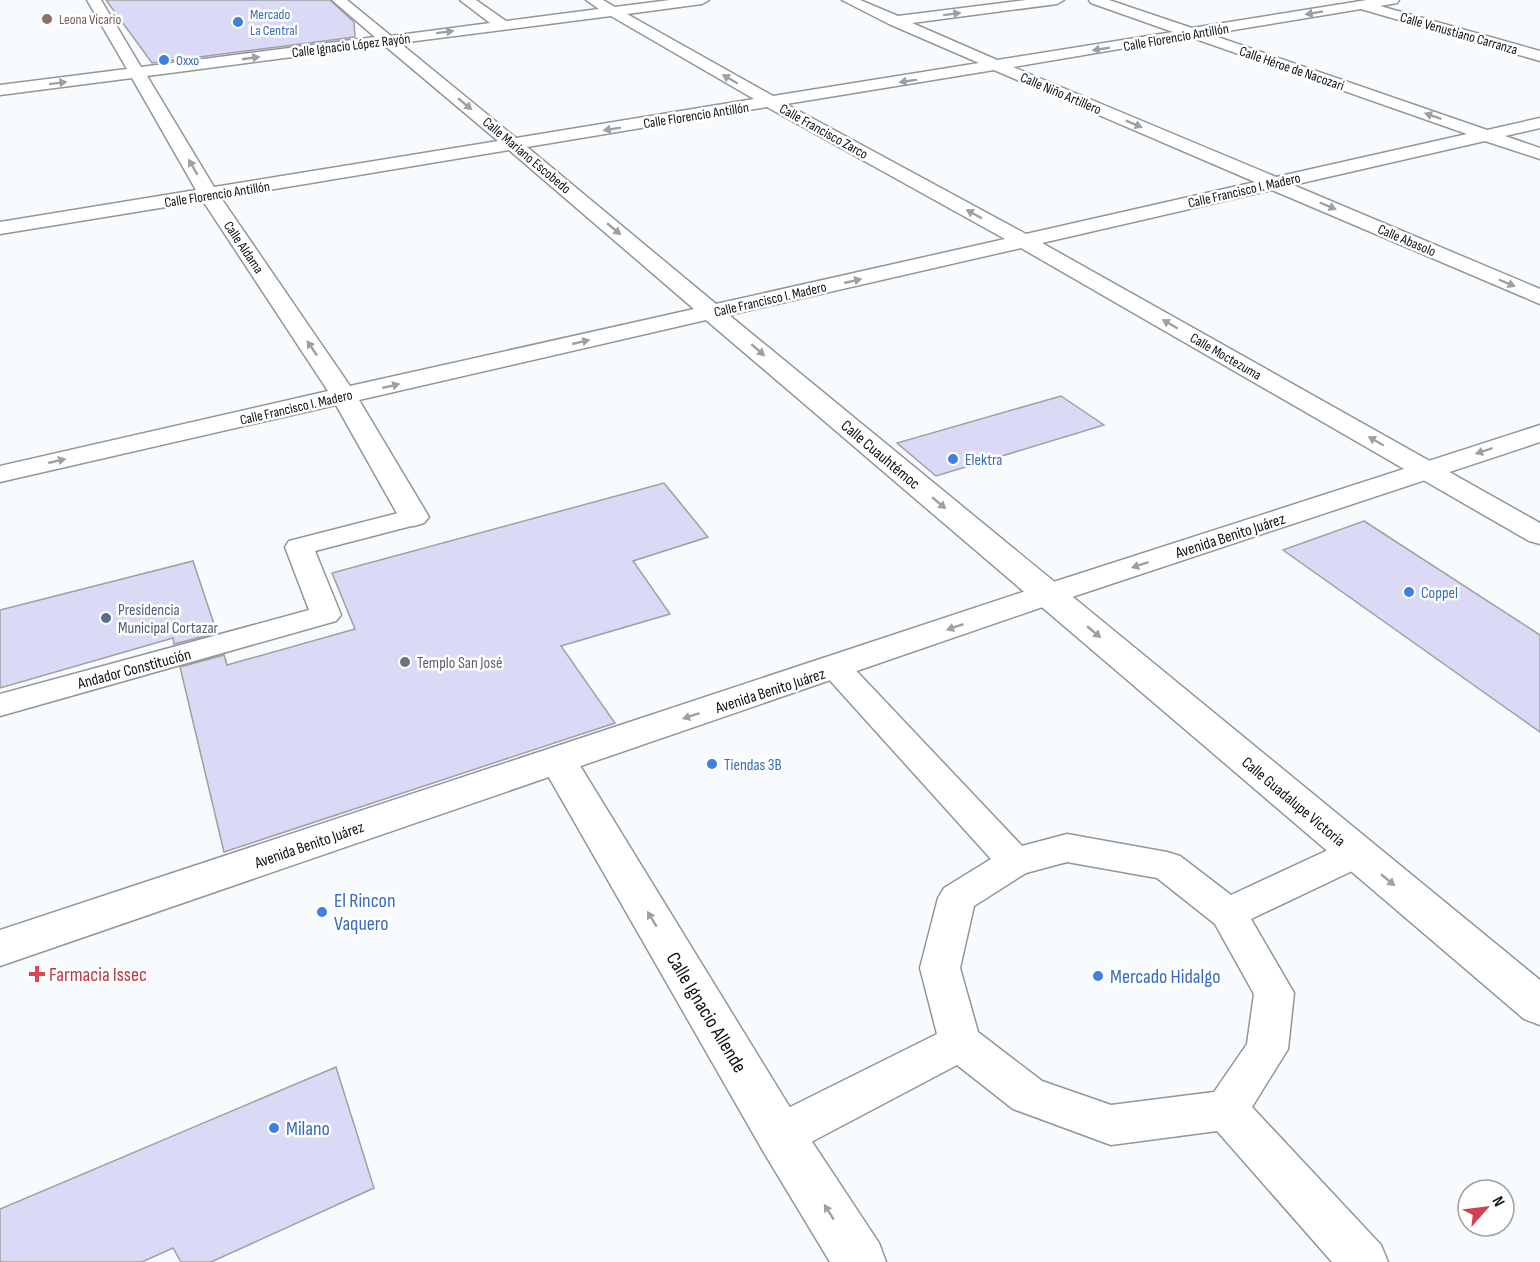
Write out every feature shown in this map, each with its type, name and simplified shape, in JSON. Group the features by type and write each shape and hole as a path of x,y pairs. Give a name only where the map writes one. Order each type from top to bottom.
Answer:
{"street":[{"name":"Calle Aldama","path":"94,0 209,195 344,396 414,517"},
{"name":"Calle Mariano Escobedo","path":"339,0 714,312"},
{"path":"467,0 502,25"},
{"name":"Calle Francisco Zarco","path":"593,0 772,103 1026,242"},
{"name":"Calle Ignacio López Rayón","path":"0,90 702,0"},
{"name":"Calle Niño Artillero","path":"849,0 1274,183"},
{"path":"894,21 1057,0"},
{"name":"Calle Héroe de Nacozari","path":"1096,0 1540,154"},
{"name":"Calle Venustiano Carranza","path":"1343,0 1540,56"},
{"name":"Calle Florencio Antillón","path":"0,228 1392,0"},
{"path":"1492,42 1521,37"},
{"name":"Calle Francisco I. Madero","path":"0,474 1026,242 1540,123"},
{"name":"Calle Abasolo","path":"1274,183 1540,297"},
{"name":"Calle Moctezuma","path":"1026,242 1540,535"},
{"name":"Calle Cuauhtémoc","path":"714,312 874,450 1049,594"},
{"name":"Avenida Benito Juárez","path":"0,948 836,668 1049,594 1540,433"},
{"name":"Andador Constitución","path":"0,705 326,615 299,547 414,517"},
{"name":"Calle Guadalupe Victoria","path":"1049,594 1540,1006"},
{"path":"836,668 1015,862"},
{"name":"Calle Ignacio Allende","path":"558,760 780,1135 860,1262"},
{"path":"1067,848 1167,866 1228,913 1274,993 1268,1049 1226,1110 1111,1125 1028,1095 960,1043 939,968 957,898 1015,862 1067,848"},
{"path":"1228,913 1356,853"},
{"path":"780,1135 960,1043"},
{"path":"1226,1110 1364,1262"}],"building":[{"name":"Mercado La Central","path":"106,0 330,0 354,22 355,37 152,63"},
{"name":"Elektra","path":"1061,396 1104,425 936,476 897,443"},
{"name":"Templo San José","path":"664,483 708,537 633,561 670,614 561,646 615,723 224,852 180,667 224,655 227,665 355,629 332,573"},
{"name":"Coppel","path":"1364,521 1540,635 1540,732 1283,550"},
{"name":"Presidencia Municipal Cortazar","path":"193,561 217,633 174,644 173,638 0,688 0,610"},
{"name":"Milano","path":"336,1067 374,1188 211,1262 181,1262 173,1248 142,1262 0,1262 0,1209"}],"place":[{"name":"Leona Vicario","path":"47,19"},
{"name":"Mercado La Central","path":"238,22"},
{"name":"Oxxo","path":"164,60"},
{"name":"Elektra","path":"953,459"},
{"name":"Coppel","path":"1409,592"},
{"name":"Presidencia Municipal Cortazar","path":"106,618"},
{"name":"Templo San José","path":"405,662"},
{"name":"Tiendas 3B","path":"712,764"},
{"name":"El Rincon Vaquero","path":"322,912"},
{"name":"Farmacia Issec","path":"37,974"},
{"name":"Mercado Hidalgo","path":"1098,976"},
{"name":"Milano","path":"274,1128"}]}
